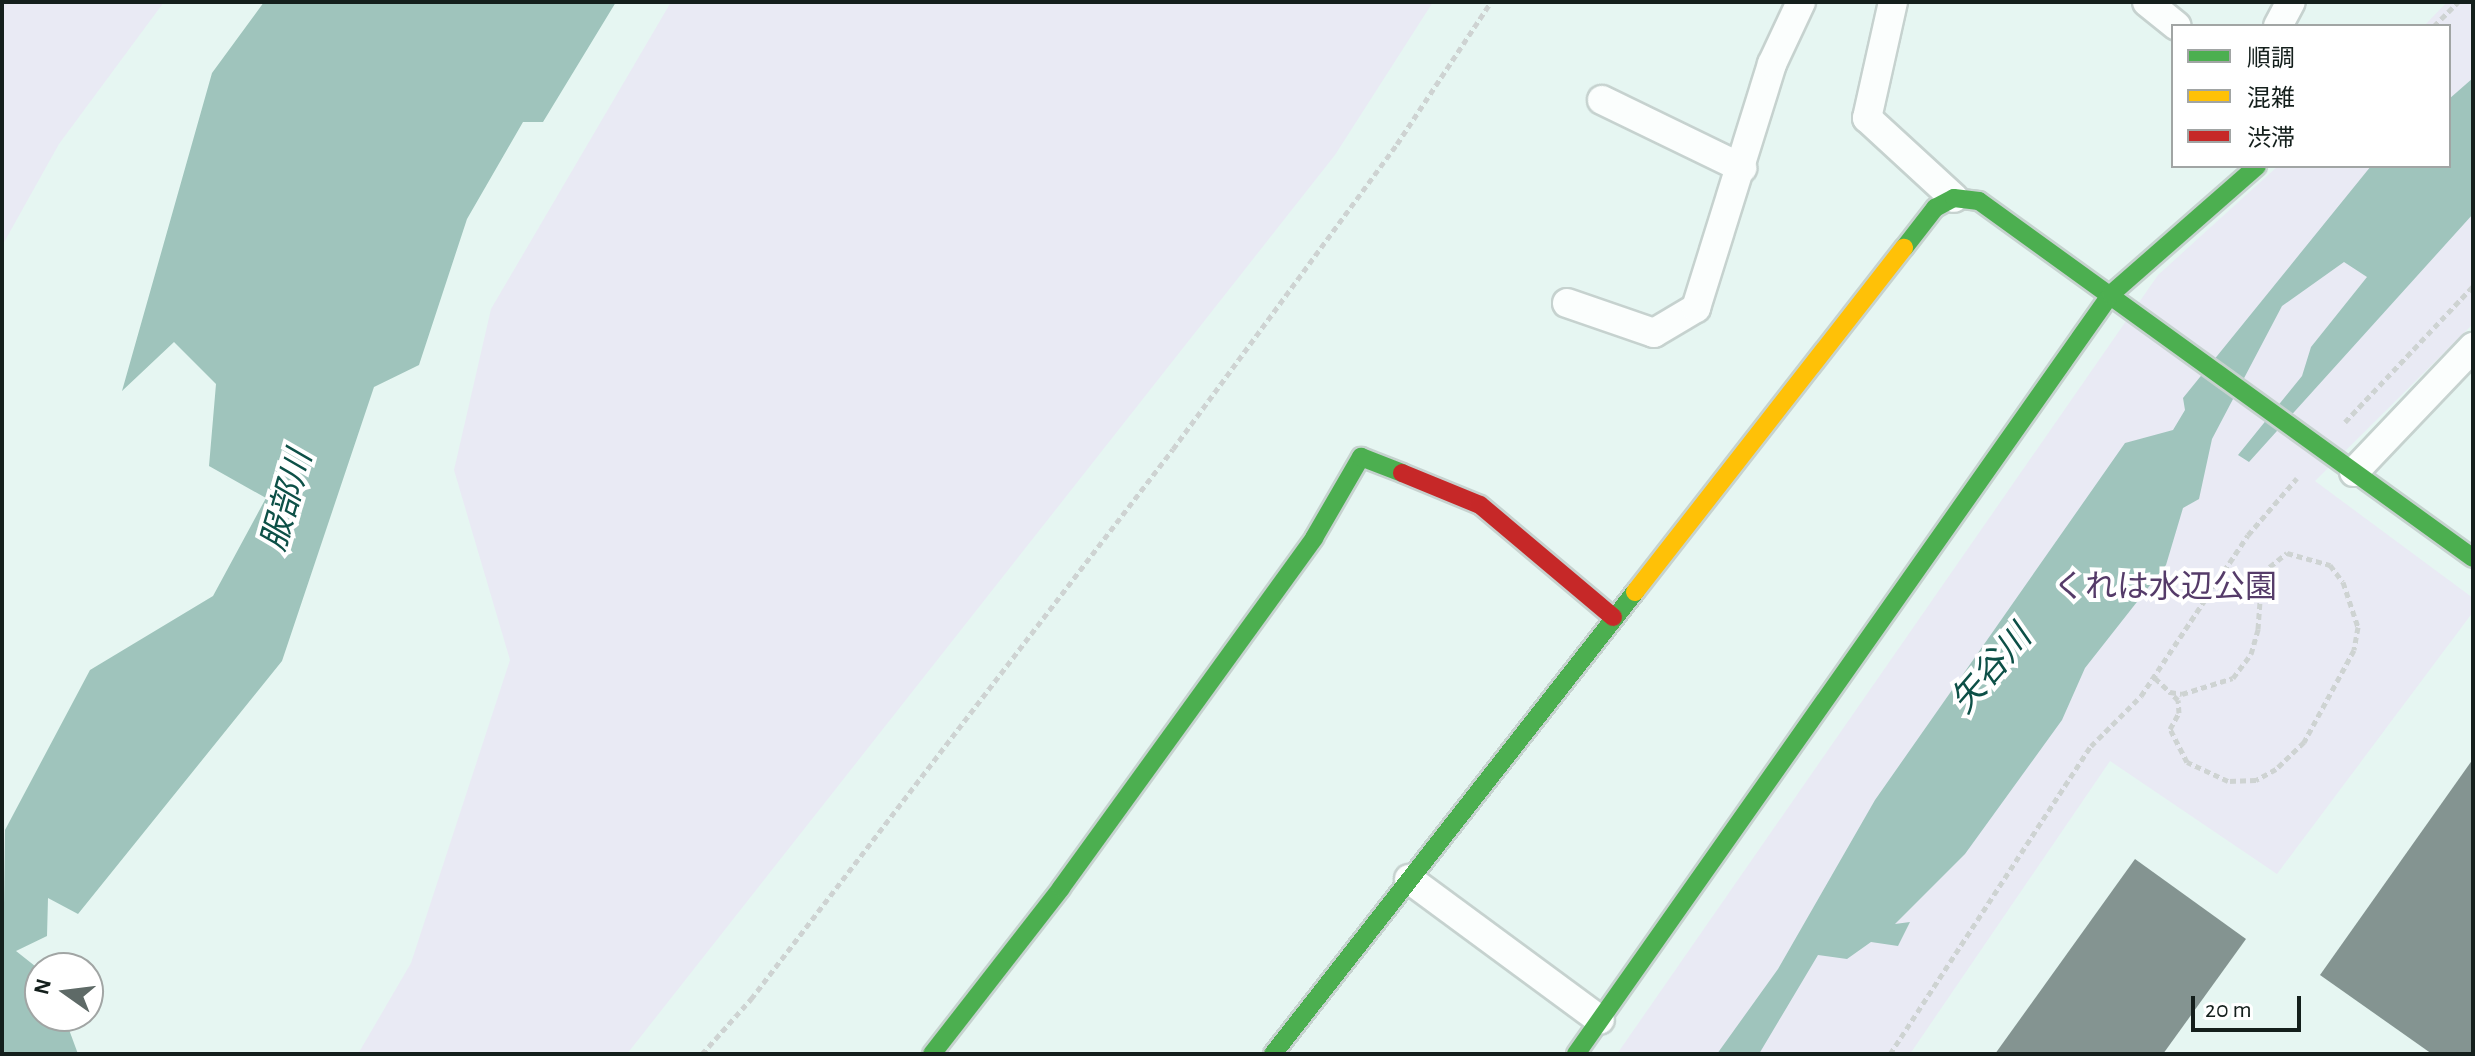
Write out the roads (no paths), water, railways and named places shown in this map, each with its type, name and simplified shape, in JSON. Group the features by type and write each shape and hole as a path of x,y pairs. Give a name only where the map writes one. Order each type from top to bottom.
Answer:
{"street":[{"path":"1567,303 1654,333 1696,308 1772,64 1801,2"},
{"path":"1893,2 1867,118 1954,198"},
{"path":"2147,2 2174,24"},
{"path":"2279,24 2291,2"},
{"path":"1602,100 1742,168"},
{"path":"1576,1054 2111,294 2255,168"},
{"path":"1273,1054 1935,208 1954,198 1979,201 2473,558"},
{"path":"2354,472 2473,347"},
{"path":"932,1054 1061,888 1296,563 1361,457 1480,505 1613,617"},
{"path":"1409,879 1600,1020"}],"water":[{"name":"服部川","path":"264,2 616,2 543,122 523,122 467,219 419,365 374,387 282,661 78,914 48,898 47,936 16,951 24,957 24,1032 70,1032 78,1054 2,1054 5,830 90,670 213,596 266,498 209,466 216,384 174,342 122,391 212,73"},
{"name":"矢谷川","path":"2473,78 2473,214 2249,462 2238,455 2302,376 2311,347 2367,277 2344,262 2282,306 2212,439 2199,499 2183,508 2166,565 2085,668 2062,720 1965,854 1895,924 1910,922 1898,946 1871,942 1847,959 1818,955 1759,1054 1717,1054 1778,969 1875,800 2125,443 2173,430 2185,410 2183,398 2369,168 2451,168 2451,97"}],"park label":[{"name":"くれは水辺公園","path":"2165,587"}]}
